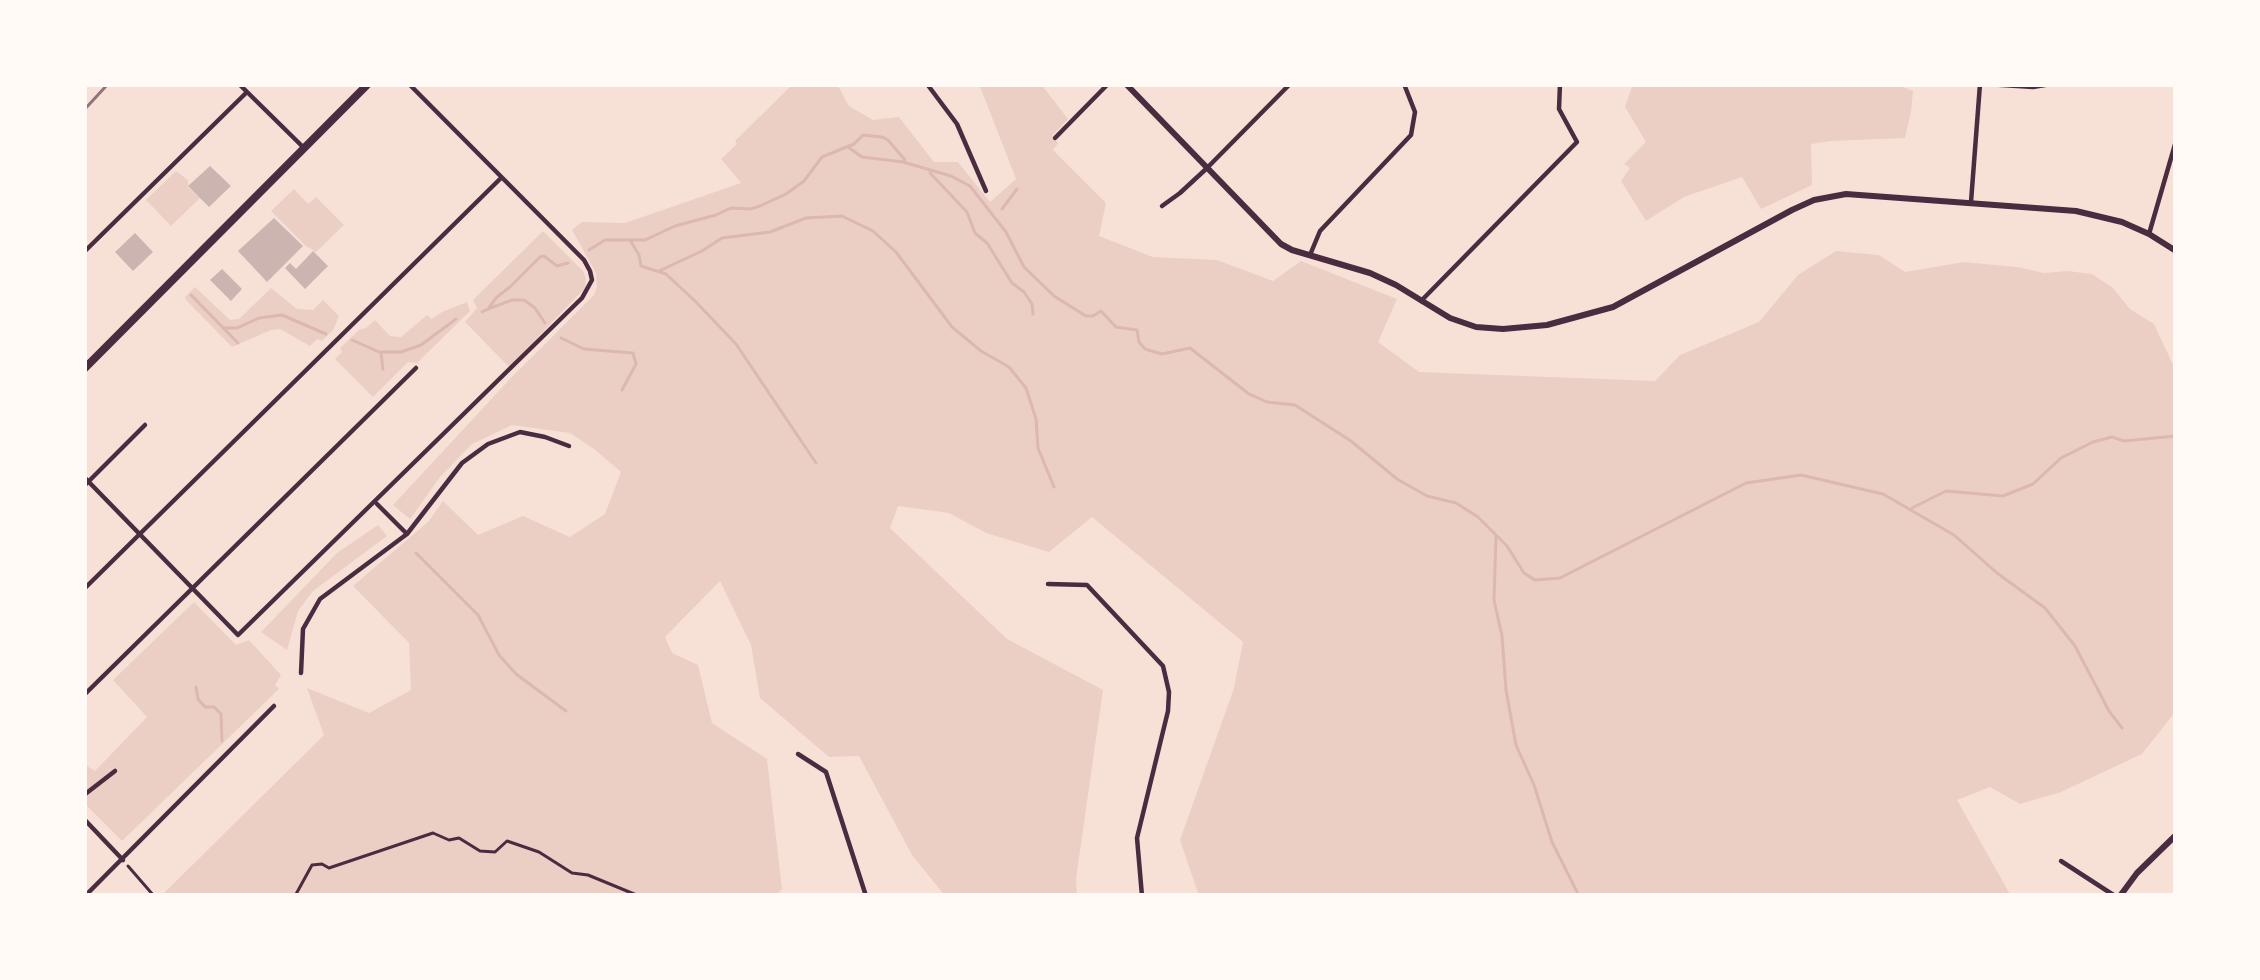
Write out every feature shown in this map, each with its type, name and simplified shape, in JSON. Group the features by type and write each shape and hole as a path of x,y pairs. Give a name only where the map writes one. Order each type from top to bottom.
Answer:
{"main road":[{"path":"84,369 368,84"}],"street":[{"path":"239,84 304,148"},
{"path":"145,425 85,481 238,635 582,298 592,280 584,260 409,84"},
{"path":"927,84 956,124 986,191"},
{"path":"1055,138 1108,84"},
{"path":"1126,84 1281,244 1370,273 1450,318 1476,327 1518,329 1581,318 1625,302 1792,209 1856,193 2100,215 2149,234 2176,251"},
{"path":"1162,206 1290,84"},
{"path":"1310,255 1320,230 1411,136 1414,107 1404,84"},
{"path":"1421,301 1577,142 1559,109 1560,84"},
{"path":"1971,202 1983,84 2050,84"},
{"path":"84,252 247,92"},
{"path":"2149,234 2176,141"},
{"path":"84,589 501,178"},
{"path":"84,694 416,368"},
{"path":"301,673 303,629 320,599 407,534 462,463 488,444 520,432 568,446"},
{"path":"376,502 407,534"},
{"path":"1048,584 1087,585 1163,666 1168,711 1137,838 1142,896"},
{"path":"86,896 274,706"},
{"path":"798,754 826,772 866,896"},
{"path":"84,795 115,771"},
{"path":"84,819 123,860"},
{"path":"2061,861 2117,896 2176,835"}],"path":[{"path":"295,896 312,865 329,868 434,833 449,840 459,838 479,851 495,852 507,841 539,852 572,873 589,875 639,896"},
{"path":"123,860 154,896"}],"shaded area":[{"path":"793,84 837,84 849,106 873,120 899,117 934,162 958,162 990,202 1016,179 979,84 1041,84 1068,119 1052,136 1058,143 1053,150 1106,203 1099,236 1153,257 1217,260 1273,281 1301,261 1397,299 1378,342 1419,372 1655,381 1680,355 1759,322 1798,275 1836,251 1879,255 1905,272 1964,262 2092,274 2154,324 2176,371 2176,711 2142,754 2061,792 2020,804 1990,787 1957,800 2011,896 1199,896 1180,840 1234,688 1243,642 1092,517 1049,552 986,533 949,513 898,506 890,528 1007,639 1103,690 1077,896 945,896 912,855 859,756 829,757 760,698 751,645 720,581 665,637 672,653 698,665 712,723 767,759 782,889 775,896 161,896 324,735 307,688 369,713 411,690 409,643 353,586 429,521 443,501 478,535 523,516 570,537 605,514 621,472 570,433 512,425 472,444 440,477 410,519 393,505 594,295 596,273 572,230 582,222 625,223 741,183 721,159"},
{"path":"1633,84 1896,84 1913,91 1905,138 1811,144 1812,185 1761,209 1742,177 1684,197 1646,221 1621,181 1630,168 1624,164 1646,142 1625,107"},
{"path":"176,171 200,198 171,226 146,200"},
{"path":"294,189 308,204 316,197 344,225 316,252 271,211"},
{"path":"543,231 583,271 585,288 509,367 465,322 477,308 473,300"},
{"path":"195,287 230,320 239,319 271,288 297,309 313,310 323,300 339,316 333,330 310,346 280,329 232,347 186,300"},
{"path":"467,302 470,311 417,363 408,362 373,397 335,359 340,348 375,320 390,336 401,337 427,315 432,319"},
{"path":"378,525 387,536 313,591 298,611 287,650 261,632 337,553"},
{"path":"194,602 236,645 249,640 281,675 275,685 279,689 122,841 84,803 84,764 95,771 147,717 113,680"}],"building":[{"path":"210,166 231,186 209,207 188,186"},
{"path":"274,218 303,246 267,282 238,251"},
{"path":"135,233 153,252 133,271 115,252"},
{"path":"313,251 328,266 305,289 285,268 290,263 296,269"},
{"path":"222,269 242,289 231,301 210,280"}],"waterway":[{"path":"589,250 605,240 645,240 731,208 760,206 804,181 822,157 854,144 863,135 888,140 905,160"},
{"path":"848,147 862,157 903,162 970,186 1006,232 1024,267 1054,296 1086,316 1101,311 1116,327 1137,330 1145,349 1162,354 1190,348 1249,394 1295,405 1351,441 1397,479 1478,517 1535,580 1560,578 1746,483 1801,475 1883,494 1954,535 2045,608 2075,646 2122,728"},
{"path":"930,173 967,212 975,233 1024,292 1033,314"},
{"path":"1002,209 1017,189"},
{"path":"659,271 722,238 770,232 806,218 842,216 873,231 896,252 952,327 1009,367 1026,388 1036,419 1038,448 1054,487"},
{"path":"630,240 641,266 666,274 736,344 816,463"},
{"path":"482,312 540,257 557,266 568,263"},
{"path":"191,295 238,343"},
{"path":"488,309 524,300 545,323"},
{"path":"224,328 282,315 326,334"},
{"path":"352,340 379,352 401,352 421,345 456,319"},
{"path":"561,338 584,349 633,353 636,364 622,390"},
{"path":"381,353 383,369"},
{"path":"1912,508 1946,491 2003,496 2033,484 2061,458 2093,442 2112,437 2124,441 2176,436"},
{"path":"1496,535 1494,600 1516,745 1552,842 1579,896"},
{"path":"416,553 478,615 499,655 516,674 566,711"},
{"path":"196,687 205,707 214,707 221,714 222,741"}],"railway":[{"path":"84,110 108,84"}]}
